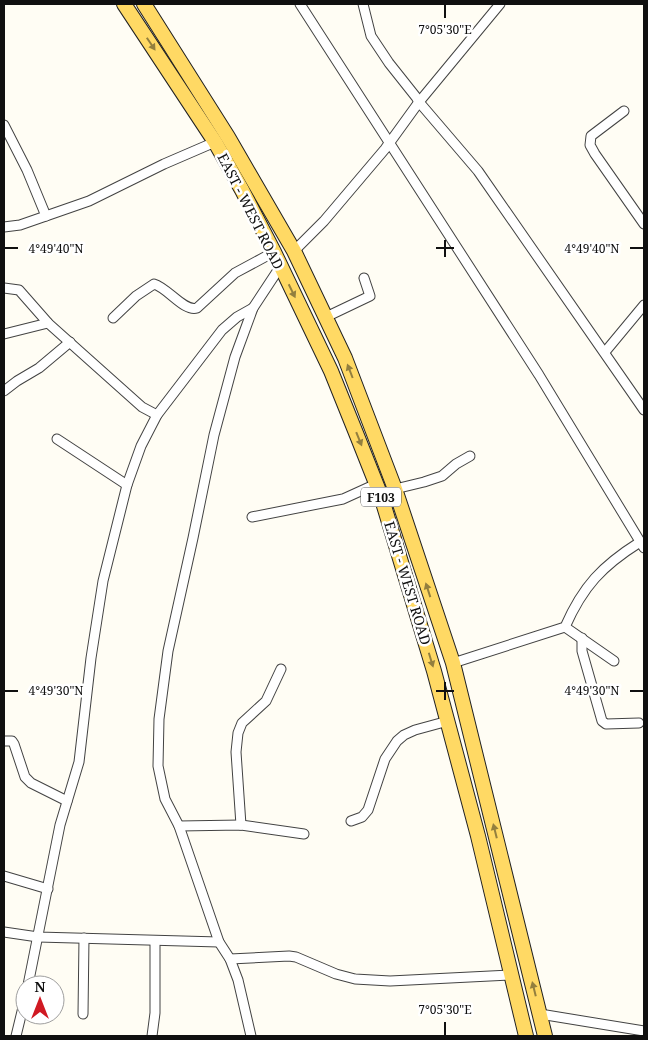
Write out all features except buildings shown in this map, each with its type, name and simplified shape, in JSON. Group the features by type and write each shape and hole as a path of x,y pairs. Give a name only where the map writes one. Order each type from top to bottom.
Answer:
{"main road":[{"name":"EAST - WEST ROAD","path":"124,4 216,142 274,252 331,371 376,484 448,721 526,1036"},
{"name":"EAST - WEST ROAD","path":"144,4 228,137 294,251 345,358 395,490 453,663 544,1036"}],"street":[{"path":"300,4 540,375 642,545 616,557 596,576 573,608 565,627 453,663"},
{"path":"363,4 371,36 389,64 418,102 478,171 644,410"},
{"path":"294,251 324,221 390,143 418,102 500,4"},
{"path":"624,111 591,136 590,145 644,224"},
{"path":"4,125 6,138 27,170 46,216"},
{"path":"4,227 20,225 89,201 164,164 216,142"},
{"path":"113,318 136,296 154,284 167,291 188,308 197,308 235,273 274,252"},
{"path":"252,1036 238,980 230,960 219,942 179,826 164,799 158,766 159,719 168,651 214,435 235,357 253,308 280,267"},
{"path":"326,317 370,296 364,278"},
{"path":"4,288 18,290 48,323 142,407 157,415"},
{"path":"605,352 644,305"},
{"path":"30,975 60,825 79,762 90,658 103,581 127,485 141,446 157,415 222,330 237,316 253,308"},
{"path":"4,334 48,323"},
{"path":"4,391 40,368 70,342"},
{"path":"57,438 127,485"},
{"path":"395,490 442,476 456,464 470,456"},
{"path":"252,517 343,499 376,484"},
{"path":"565,627 614,661"},
{"path":"582,638 582,651 602,721 606,724 639,723"},
{"path":"241,824 236,752 238,733 242,723 266,701 281,669"},
{"path":"351,821 362,817 368,810 385,759 397,741 415,730 448,721"},
{"path":"4,740 12,741 14,744 25,777 31,783 67,801"},
{"path":"179,826 241,824 304,834"},
{"path":"4,876 48,889"},
{"path":"4,932 38,937 219,942"},
{"path":"83,1014 84,938"},
{"path":"152,1036 155,1013 155,941"},
{"path":"230,960 289,956 296,957 347,978 373,980 511,975"},
{"path":"540,1014 644,1031"}]}
